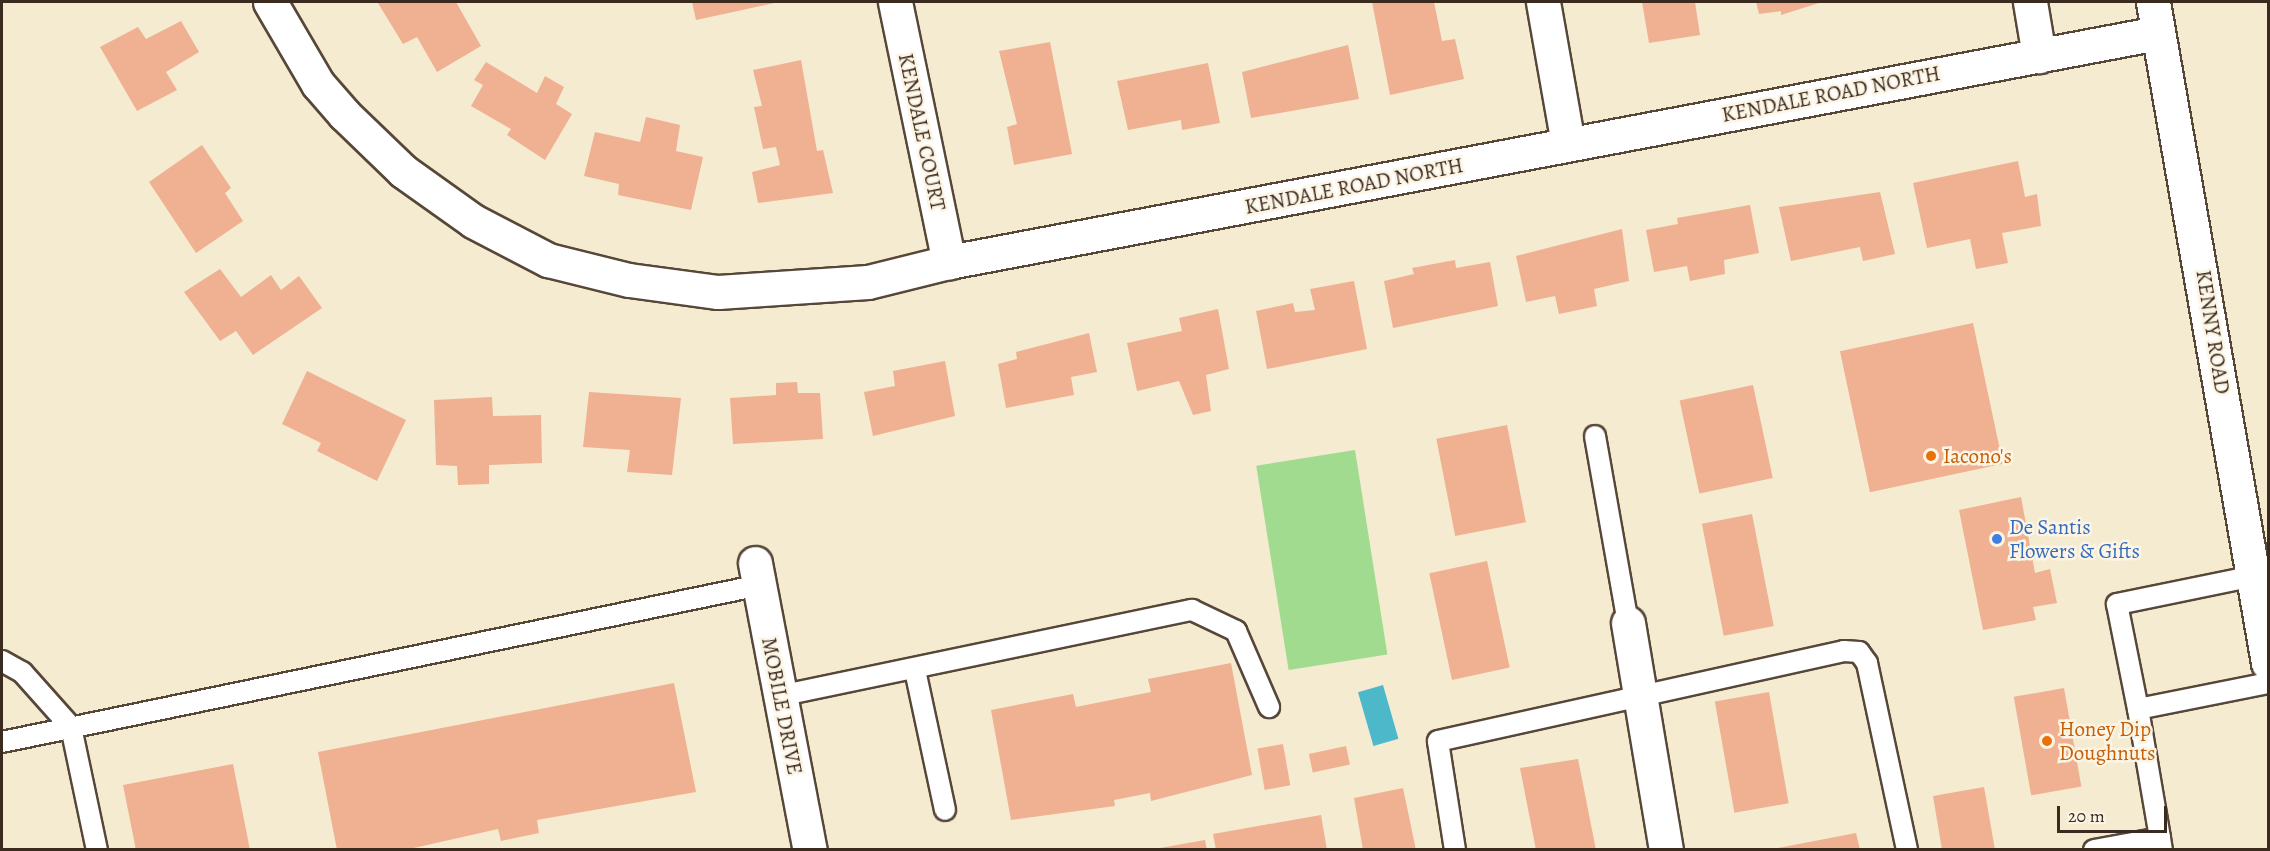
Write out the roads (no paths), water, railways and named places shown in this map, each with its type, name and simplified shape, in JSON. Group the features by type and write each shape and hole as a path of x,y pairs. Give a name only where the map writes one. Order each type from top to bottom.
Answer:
{"street":[{"name":"KENDALE ROAD NORTH","path":"270,2 318,84 394,163 473,221 548,260 629,280 718,292 868,282 949,262 2158,33"},
{"name":"KENDALE COURT","path":"895,2 949,262"},
{"path":"1543,2 1568,144"},
{"path":"2030,2 2039,56"},
{"name":"KENNY ROAD","path":"2153,2 2268,663"},
{"name":"MOBILE DRIVE","path":"757,574 810,849"},
{"path":"1628,623 1666,849"}],"lane":[{"path":"1595,436 1628,623"},
{"path":"2,742 757,574"},
{"path":"2094,849 2161,844 2117,604 2254,576"},
{"path":"779,696 915,670 1192,610 1236,632 1269,707"},
{"path":"1455,849 1438,741 1641,698 1844,651 1859,652 1868,663 1907,849"},
{"path":"2,661 22,672 70,727 97,849"},
{"path":"915,670 945,810"},
{"path":"2138,709 2268,682"}],"water":[{"path":"1383,685 1398,739 1373,746 1358,692"}],"place":[{"name":"Iacono's","path":"1931,456"},
{"name":"De Santis Flowers & Gifts","path":"1997,539"},
{"name":"Honey Dip Doughnuts","path":"2047,741"}]}
